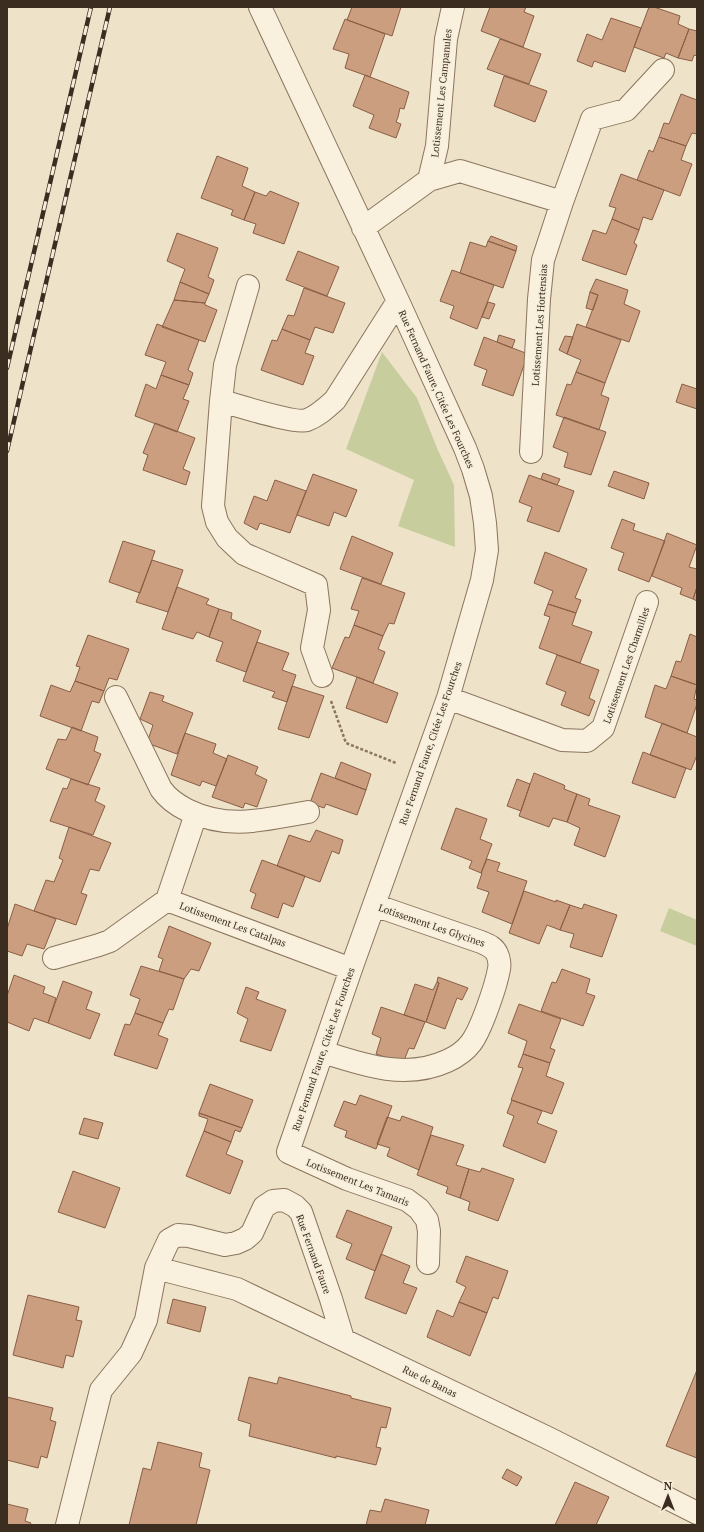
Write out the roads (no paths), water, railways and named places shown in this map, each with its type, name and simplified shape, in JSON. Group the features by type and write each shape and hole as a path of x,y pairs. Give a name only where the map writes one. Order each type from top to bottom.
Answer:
{"street":[{"name":"Rue Fernand Faure, Citée Les Fourches","path":"260,7 398,301 474,469 481,496 487,550 482,580 448,698 351,969 288,1152"},
{"name":"Lotissement Les Campanules","path":"429,180 437,146 446,39 453,7"},
{"name":"Lotissement Les Hortensias","path":"531,452 539,299 544,260 562,202 592,119 626,110 663,70"},
{"path":"363,228 429,180 460,171 562,202"},
{"path":"248,286 225,364 214,506 217,522 226,538 244,554 316,585 319,610 312,648 322,676"},
{"path":"221,401 284,418 306,420 321,412 334,400 398,301"},
{"name":"Lotissement Les Charmilles","path":"448,698 562,740 587,741 604,728 647,602"},
{"path":"116,697 161,790 166,797 173,802 196,814 225,822 240,823 308,812"},
{"path":"167,900 196,814"},
{"name":"Lotissement Les Catalpas","path":"54,958 99,945 110,940 167,900 351,969"},
{"name":"Lotissement Les Glycines","path":"323,1052 366,1066 382,1069 414,1070 433,1066 460,1054 471,1043 488,1006 500,968 498,956 492,947 374,905"},
{"name":"Lotissement Les Tamaris","path":"288,1152 347,1178 407,1200 420,1209 427,1220 429,1231 428,1263"},
{"name":"Rue Fernand Faure","path":"156,1268 169,1240 178,1235 225,1245 236,1243 245,1239 252,1233 264,1207 273,1201 284,1200 295,1206 301,1212 343,1339"},
{"path":"67,1525 101,1390 131,1354 146,1320 156,1268"},
{"name":"Rue de Banas","path":"156,1268 237,1289 548,1438 697,1513"}],"railway":[{"path":"7,368 91,7"},
{"path":"7,451 110,7"}]}
